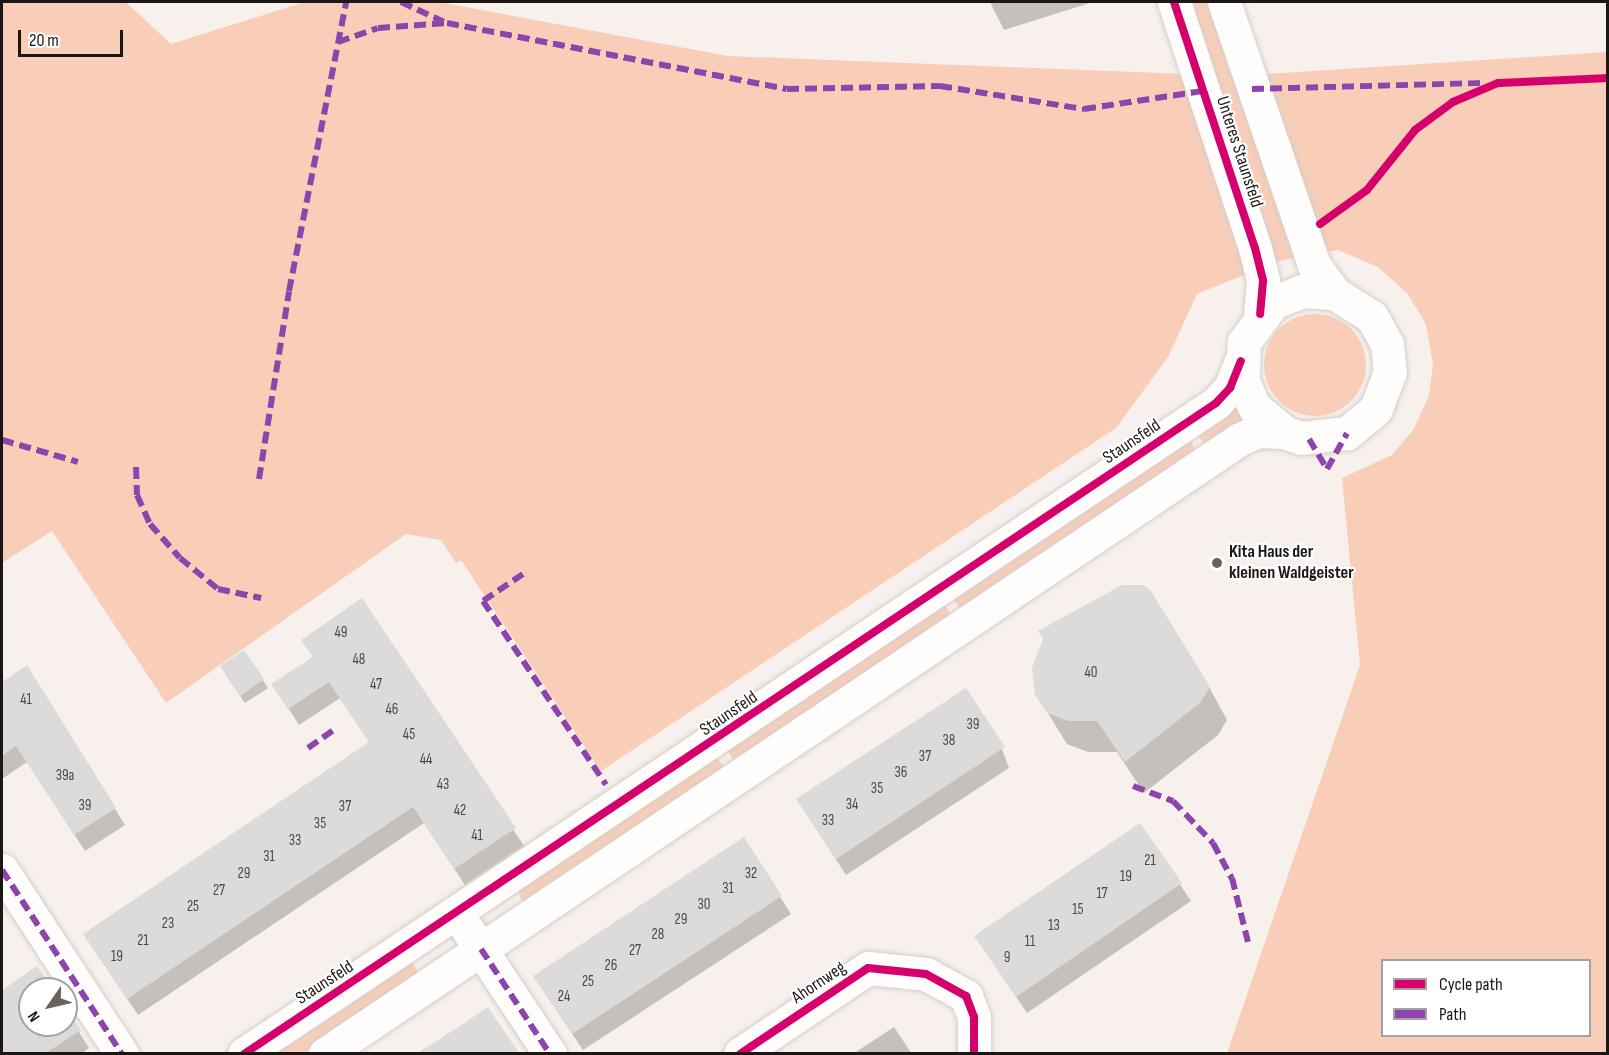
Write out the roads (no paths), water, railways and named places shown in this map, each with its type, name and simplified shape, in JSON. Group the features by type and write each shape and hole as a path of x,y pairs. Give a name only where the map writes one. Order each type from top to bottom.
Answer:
{"street":[{"name":"Unteres Staunsfeld","path":"1174,2 1255,248 1263,281 1260,314 1241,361 1254,407 1284,432 1318,440 1347,433 1364,421 1383,397 1390,372 1387,344 1372,317 1334,293 1300,232 1224,2"},
{"path":"1260,314 1289,294 1334,293"},
{"name":"Staunsfeld","path":"244,1053 458,914 1216,403 1230,388 1241,361"},
{"path":"325,1053 1240,439 1258,431 1284,432"},
{"path":"2,870 122,1053"},
{"path":"458,914 550,1053"},
{"name":"Ahornweg","path":"740,1053 868,968 926,974 966,996 974,1017 974,1053"}],"place":[{"name":"Kita Haus der kleinen Waldgeister","path":"1217,563"}]}
